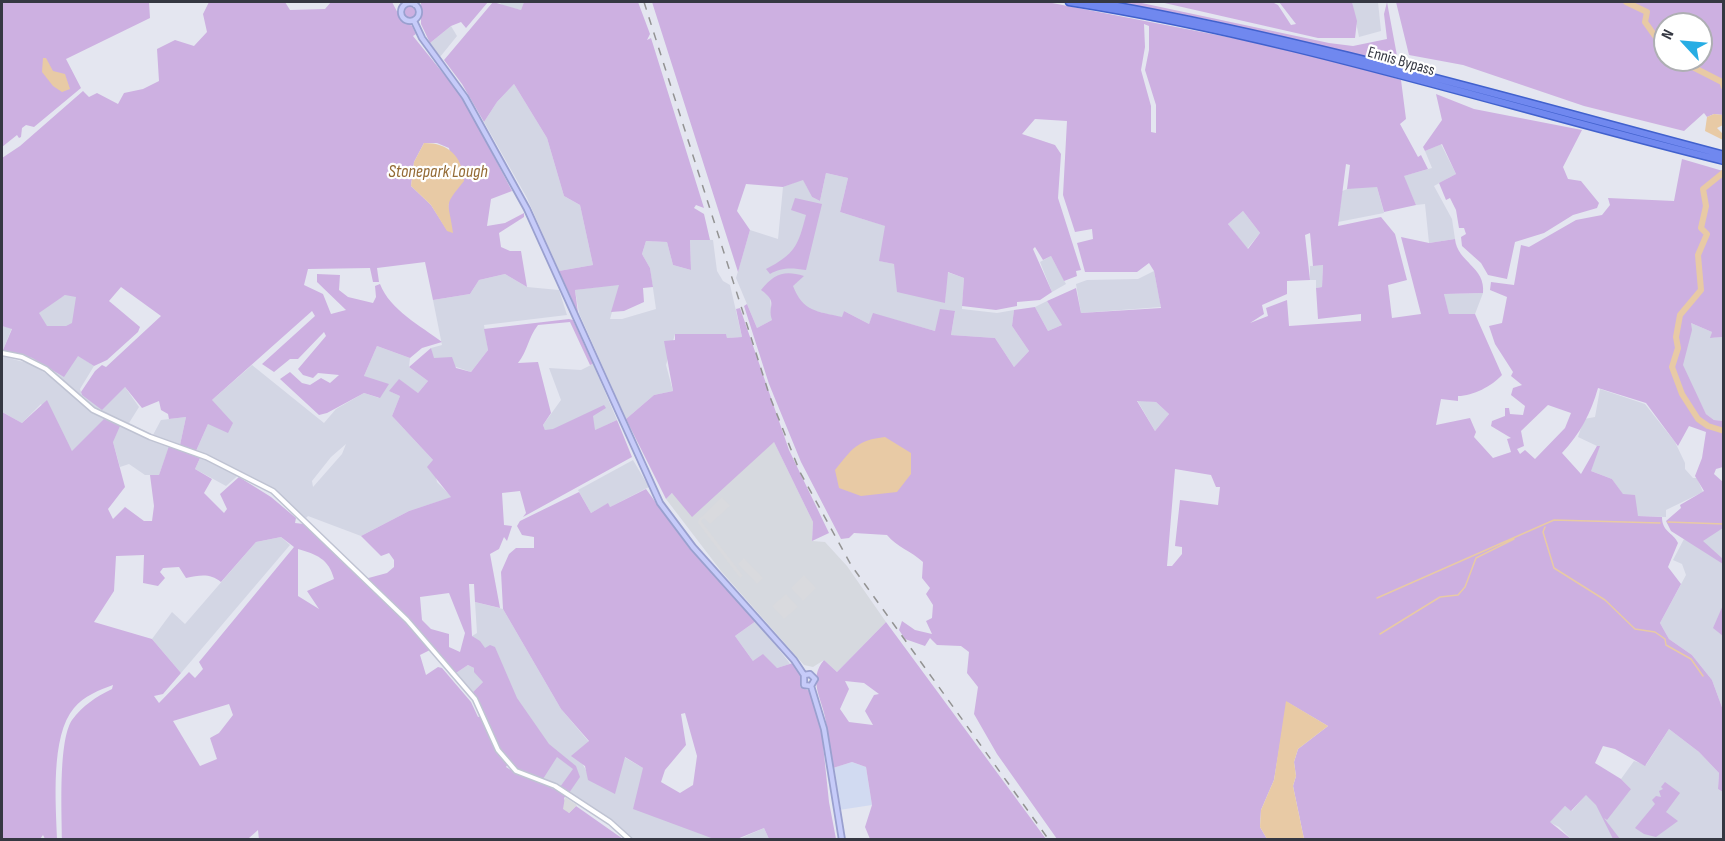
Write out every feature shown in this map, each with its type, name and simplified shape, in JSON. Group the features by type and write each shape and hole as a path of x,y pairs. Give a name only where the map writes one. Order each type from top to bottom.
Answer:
{"highway":[{"name":"Ennis Bypass","path":"1069,2 1222,31 1394,71"},
{"name":"Ennis Bypass","path":"1095,2 1209,24 1394,71 1724,161"},
{"name":"Ennis Bypass","path":"1411,76 1724,155"}],"main road":[{"path":"397,2 404,6 415,3 419,13 414,21"},
{"path":"404,6 402,16 407,21 414,21"},
{"path":"414,21 422,38 465,97 527,209 660,503 693,547 781,644 804,675"},
{"path":"804,675 810,674 814,677 815,681 811,686"},
{"path":"804,675 802,683 811,686"},
{"path":"811,686 824,729 842,840"}],"street":[{"path":"2,353 33,362 56,376 80,401 93,410 150,437 206,457 273,491 406,620 475,699 498,750 516,771 555,786 610,822 630,840"}],"shaded area":[{"path":"2,2 149,2 150,18 66,59 81,88 34,127 26,125 22,128 21,137 17,135 2,147"},
{"path":"209,2 285,2 290,10 325,9 331,2 392,2 401,19 412,26 416,34 413,36 463,98 512,191 491,199 487,226 505,223 524,213 524,217 499,233 501,247 510,251 521,251 527,287 505,274 479,280 470,294 433,300 425,262 377,268 379,282 373,282 370,268 308,269 304,285 323,294 331,314 346,310 317,282 317,274 340,275 339,290 348,297 373,303 376,297 375,286 380,284 398,310 442,342 422,348 410,358 377,346 364,376 389,384 380,398 364,393 319,415 280,379 290,372 302,383 310,385 321,378 330,383 339,375 318,373 313,378 303,375 298,369 326,336 324,332 298,359 290,359 274,372 262,364 315,316 312,311 212,400 233,423 228,433 208,424 196,451 180,445 186,417 169,419 168,414 161,410 159,401 142,408 125,387 102,410 82,395 81,392 95,371 102,365 106,367 161,316 121,287 109,301 140,327 138,332 107,360 94,366 78,356 64,377 32,358 3,350 12,329 2,326 2,158 20,146 83,91 89,97 97,93 118,104 124,93 143,89 159,81 157,49 175,40 194,46 207,32 203,14","holes":["424,143 437,143 449,148 457,188 450,198 447,230 431,205 411,186 414,162","65,295 76,297 72,323 66,326 47,326 39,313"]},
{"path":"421,2 488,2 466,28 461,22 451,26 430,43 421,24"},
{"path":"493,2 521,10 524,2 638,2 650,34 647,40 651,38 704,208 696,205 694,208 704,214 710,240 690,240 691,270 673,265 667,242 646,241 642,254 650,268 653,287 643,288 644,302 624,311 611,312 619,285 575,290 578,313 559,271 593,265 580,205 564,196 547,138 514,84 497,102 484,122 462,84 444,60"},
{"path":"499,2 524,2 521,10 503,6"},
{"path":"652,2 1047,2 1248,41 1346,63 1401,80 1406,119 1400,124 1418,157 1421,155 1428,169 1404,176 1416,205 1384,212 1377,187 1347,189 1350,165 1346,164 1338,226 1381,217 1395,234 1407,280 1388,285 1392,318 1421,314 1401,237 1429,243 1455,239 1457,247 1480,277 1483,293 1444,294 1449,314 1475,314 1502,375 1482,390 1458,396 1458,401 1441,399 1436,425 1470,418 1476,432 1474,437 1493,458 1511,452 1507,439 1511,438 1491,426 1492,421 1505,416 1505,408 1509,408 1510,414 1523,415 1525,406 1511,395 1513,388 1522,385 1511,376 1513,372 1495,344 1489,326 1502,323 1507,297 1490,290 1491,282 1514,285 1521,245 1529,247 1576,220 1602,215 1610,205 1608,198 1674,201 1682,159 1723,171 1723,337 1710,338 1712,332 1691,323 1692,330 1683,365 1706,414 1714,420 1723,421 1723,467 1716,469 1714,474 1723,482 1723,528 1703,541 1723,559 1723,564 1671,531 1666,521 1681,508 1680,505 1704,491 1695,476 1702,458 1706,432 1689,426 1678,446 1646,403 1598,388 1584,423 1562,453 1581,474 1597,446 1600,446 1591,471 1612,479 1623,494 1635,495 1638,516 1662,517 1664,526 1678,543 1668,567 1681,584 1660,623 1669,639 1692,655 1712,680 1723,710 1723,792 1718,789 1719,773 1699,752 1669,729 1645,766 1615,749 1603,746 1595,763 1621,779 1631,789 1607,820 1604,818 1620,839 1613,839 1596,805 1586,795 1571,811 1565,806 1550,822 1571,839 1304,839 1293,786 1296,776 1294,762 1298,749 1328,726 1287,702 1274,780 1261,810 1260,827 1267,839 1057,839 997,754 974,714 978,687 967,673 969,652 961,646 937,645 930,638 925,646 905,639 899,630 902,621 915,630 932,634 926,621 932,618 933,605 926,594 930,588 922,578 923,562 887,535 854,533 849,538 841,539 801,462 769,384 744,306 747,304 757,328 772,320 770,298 761,290 775,277 791,273 797,274 804,276 793,286 806,306 842,317 844,311 869,324 873,313 935,331 940,309 955,311 951,335 995,338 1014,367 1029,351 1012,326 1014,310 1035,307 1048,331 1062,325 1047,301 1076,288 1081,313 1161,308 1154,271 1149,263 1137,272 1085,272 1077,243 1093,239 1092,229 1075,232 1063,195 1067,121 1035,119 1022,134 1055,145 1061,154 1058,198 1081,270 1076,271 1077,276 1064,281 1051,256 1043,260 1035,247 1033,249 1052,292 1040,300 1017,302 1017,306 996,310 962,306 964,278 948,272 945,303 897,292 894,264 879,261 885,226 840,212 848,178 826,173 820,201 812,197 803,180 783,187 746,184 737,211 750,230 738,272","holes":["1144,24 1149,26 1149,50 1145,70 1156,105 1156,133 1151,132 1151,106 1141,70 1145,47","1243,211 1260,233 1248,249 1228,224","1310,233 1313,266 1323,265 1322,287 1316,288 1318,319 1361,314 1361,321 1289,326 1287,300 1266,308 1268,316 1250,323 1264,314 1262,305 1287,294 1287,281 1310,280 1305,235","1137,401 1156,402 1169,414 1155,431","1548,405 1571,413 1565,428 1535,459 1525,450 1520,454 1517,449 1524,446 1521,431","1175,469 1211,475 1216,487 1220,487 1218,505 1180,500 1175,546 1182,547 1182,554 1172,566 1167,566"]},
{"path":"1114,2 1137,2 1329,43 1353,46 1387,39 1384,14 1387,2 1398,61 1397,65 1206,19"},
{"path":"1160,2 1272,2 1278,5 1291,25 1296,24 1279,2 1352,2 1357,21 1355,38 1318,38"},
{"path":"1352,2 1378,2 1381,31 1359,37"},
{"path":"1396,2 1723,2 1723,115 1714,114 1707,117 1704,113 1684,131 1584,106 1463,65 1409,55"},
{"path":"410,5 415,7 417,12 415,17 410,19 405,17 403,12 405,7"},
{"path":"451,26 457,36 440,57 430,43"},
{"path":"514,84 547,138 564,196 580,205 593,265 559,271 527,198 484,122 497,102"},
{"path":"1436,94 1474,109 1582,130 1563,167 1568,179 1581,181 1599,203 1597,208 1573,215 1544,233 1515,242 1507,279 1488,275 1481,263 1462,246 1461,237 1466,234 1464,228 1459,228 1456,210 1450,198 1446,200 1439,183 1456,174 1442,144 1425,151 1423,147 1442,120"},
{"path":"1441,144 1456,174 1434,186 1452,219 1455,239 1429,243 1425,204 1416,205 1403,176 1432,168 1425,151"},
{"path":"826,173 848,178 840,212 886,226 880,261 894,264 945,303 947,272 964,278 962,309 997,313 1014,310 1012,326 1029,351 1014,367 995,338 951,335 955,311 935,331 874,314 869,324 844,311 843,318 811,310 798,301 792,286 803,276 762,290 770,297 772,320 757,328 736,278 750,230 778,239 783,187 803,179 812,197 820,201"},
{"path":"1353,187 1377,187 1384,213 1338,222 1342,191"},
{"path":"795,198 822,204 806,270 787,269 770,274 766,269 783,259 794,248 800,234 806,215 791,210"},
{"path":"1243,211 1260,233 1247,249 1228,224"},
{"path":"690,239 713,240 717,271 723,281 730,285 742,337 727,338 726,334 675,334 666,365 673,391 654,395 626,419 579,313 575,290 620,284 610,319 622,319 656,309 650,268 642,254 646,241 667,242 673,265 691,270"},
{"path":"1051,256 1066,284 1052,292 1040,262"},
{"path":"1323,265 1322,287 1316,288 1316,280 1310,280 1310,266"},
{"path":"1154,271 1161,307 1081,313 1076,284 1087,280 1138,279"},
{"path":"505,274 527,287 559,290 567,315 484,325 488,350 471,372 433,359 431,348 442,345 433,300 470,294 479,280"},
{"path":"86,292 78,355 94,366 80,389 82,395 125,387 139,407 129,423 153,435 161,420 186,417 180,445 171,442 159,475 145,475 129,464 120,467 113,442 72,451 41,404 22,423 2,412 2,326 12,328 3,350 5,357 31,364 48,375 67,351 41,329 37,300 56,300 65,295"},
{"path":"1483,293 1475,314 1449,315 1444,294"},
{"path":"1047,301 1062,325 1048,331 1035,307"},
{"path":"740,308 789,450 829,533 812,541 813,522 774,442 692,517 672,493 666,499 626,419 654,395 673,391 664,341 675,340 675,334 726,334 727,338 742,337 736,309"},
{"path":"573,320 593,364 590,365 570,322 538,325 518,363 538,362 551,413 543,425 545,430 553,429 604,405 606,408 593,416 595,430 617,420 632,457 523,517 526,513 520,491 502,493 504,525 512,526 507,541 504,537 499,549 490,554 500,608 475,602 474,584 469,584 472,636 485,648 490,645 495,647 517,698 549,744 576,766 580,777 569,793 560,787 573,769 557,757 543,779 517,769 510,761 506,767 566,796 564,798 569,813 576,806 623,839 259,840 258,830 249,838 62,839 62,778 68,730 72,720 81,710 95,698 112,689 113,685 82,700 66,720 61,736 56,771 57,839 45,839 43,835 40,839 2,839 2,412 22,423 47,400 72,451 104,419 120,426 113,442 125,487 108,509 113,519 125,507 144,521 152,521 154,506 150,475 159,475 169,446 200,458 195,469 212,479 204,493 224,513 227,509 220,494 239,477 271,497 296,518 295,523 304,524 361,580 387,573 394,567 394,560 389,553 381,556 361,536 409,511 451,497 427,467 433,460 392,416 400,396 389,391 399,379 418,393 428,381 409,367 431,348 434,358 452,357 456,368 471,372 488,350 484,329","holes":["281,537 294,547 199,662 203,669 195,678 189,672 159,703 154,696 163,694 181,673 152,639 94,622 114,591 116,556 144,555 143,583 158,586 165,578 160,572 163,568 179,567 186,578 205,576 213,577 221,582 256,542","298,549 321,558 329,567 334,579 307,591 319,609 298,596","449,593 465,633 460,652 449,647 449,634 431,629 422,620 420,597","434,648 456,673 468,665 474,668 474,672 483,682 473,692 485,714 478,717 471,702 442,668 438,667 426,675 420,655","229,704 233,715 219,733 210,738 217,759 200,766 173,721"]},
{"path":"1691,323 1712,332 1711,338 1723,337 1723,421 1714,420 1706,414 1690,383 1676,367"},
{"path":"377,346 410,358 409,367 428,381 418,393 399,380 390,391 400,396 392,416 433,460 437,482 452,497 409,511 361,536 308,516 306,518 275,490 242,472 226,486 195,469 200,458 196,451 208,424 212,400 252,365 324,423 336,409 364,393 379,398 364,376","holes":["346,444 342,454 313,487 312,481 331,457"]},
{"path":"593,364 617,420 589,433 548,437 543,425 561,400 549,368 581,370"},
{"path":"1600,389 1645,404 1675,442 1685,463 1685,469 1693,478 1697,478 1703,492 1666,510 1666,517 1638,516 1612,479 1586,469 1597,446 1578,437 1584,419 1595,417"},
{"path":"1137,400 1156,402 1169,414 1155,431"},
{"path":"759,411 813,522 812,541 825,542 847,566 886,622 837,672 824,660 813,667 804,665 721,571 666,499"},
{"path":"633,460 649,487 610,507 607,504 591,513 578,490"},
{"path":"646,489 689,548 756,621 735,636 753,661 763,654 777,668 793,663 800,674 800,687 810,691 822,735 829,802 836,839 769,839 764,828 737,839 714,839 633,809 643,768 625,757 615,794 588,780 585,766 571,756 589,741 561,709 503,609 501,572 509,554 516,548 534,548 534,537 522,535 517,526 520,521 579,492 591,513 608,503 610,507","holes":["685,713 697,756 693,785 680,793 661,782 665,770 686,745 681,714"]},
{"path":"722,497 730,506 710,524 704,518 701,521 743,576 740,578 698,523 699,519"},
{"path":"1723,526 1723,710 1712,680 1692,655 1669,639 1660,623 1686,575 1682,564 1673,560 1684,539 1699,546 1702,539"},
{"path":"281,537 290,545 181,673 152,639 172,612 185,624 256,542"},
{"path":"744,558 763,578 757,584 738,564"},
{"path":"804,575 816,588 803,601 791,588"},
{"path":"786,594 798,607 784,619 772,606"},
{"path":"475,602 503,609 561,709 589,742 581,761 588,774 624,757 643,768 714,839 634,839 604,815 560,787 517,769 483,682 473,692 456,673 468,665 474,668 472,636 477,633"},
{"path":"1723,605 1723,636 1713,628"},
{"path":"756,621 790,664 777,668 753,661 735,636"},
{"path":"886,622 1046,839 870,839 865,827 872,805 866,767 852,762 833,768 825,717 817,688 817,674 824,660 837,672","holes":["845,681 864,683 879,694 874,695 865,711 873,725 849,722 840,709 849,689"]},
{"path":"1669,729 1699,752 1719,773 1718,789 1723,792 1723,839 1571,839 1559,827 1549,822 1565,806 1572,811 1588,792 1631,789 1621,779 1634,761 1646,765"},
{"path":"852,762 866,767 872,805 839,810 833,768"},
{"path":"1665,782 1680,793 1666,812 1678,821 1656,837 1644,834 1635,828 1655,804 1652,800 1656,796 1661,797 1659,791 1663,789 1661,787"},
{"path":"565,797 577,805 569,813 563,809"},
{"path":"764,828 769,839 737,840"}],"water":[{"path":"43,58 46,58 53,71 65,74 70,89 62,92 53,86 42,72"},
{"path":"1714,114 1723,115 1723,125 1717,128 1723,134 1723,140 1705,131 1707,117"},
{"name":"Stonepark Lough","path":"424,143 447,148 457,158 463,172 464,181 452,196 449,205 453,233 447,231 431,205 411,186 414,162"},
{"path":"885,437 911,453 911,474 897,492 861,496 839,488 835,470 846,456 861,443"},
{"path":"1286,701 1328,726 1298,749 1294,762 1296,776 1293,786 1304,839 1267,839 1260,827 1261,810 1274,780"}],"waterway":[{"path":"1626,2 1647,12 1645,22 1653,33"},
{"path":"1702,72 1722,82 1724,87"},
{"path":"1724,172 1703,189 1706,206 1701,228 1707,234 1698,255 1701,290 1680,315 1676,337 1678,348 1672,367 1682,394 1698,419 1708,426 1724,431"},
{"path":"1377,598 1554,520 1660,523"},
{"path":"1668,522 1724,524"},
{"path":"1545,527 1543,532 1554,568 1605,600 1635,629 1655,632 1665,639 1666,645 1691,659 1703,676"},
{"path":"1380,634 1440,597 1458,595 1465,587 1476,558 1514,539"}],"railway":[{"path":"644,2 770,397 800,472 851,565 1049,840"}]}
